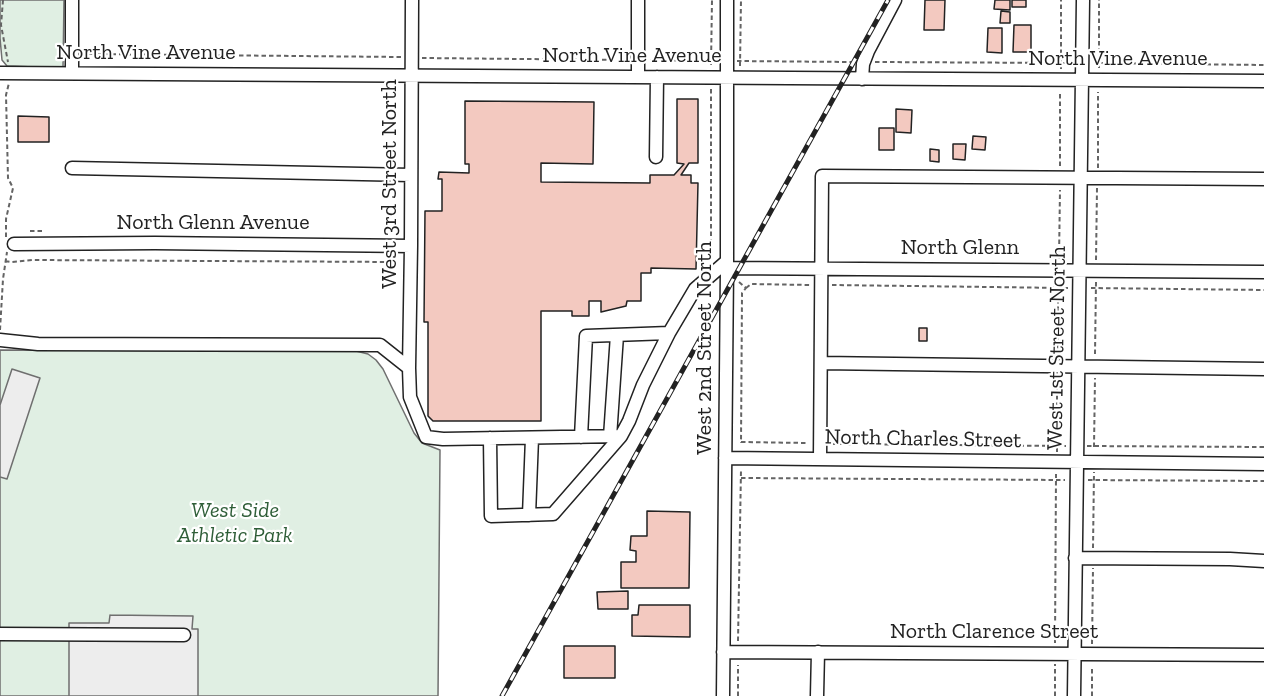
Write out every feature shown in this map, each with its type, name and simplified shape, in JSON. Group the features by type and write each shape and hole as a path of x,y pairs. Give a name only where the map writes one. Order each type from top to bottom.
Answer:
{"street":[{"path":"72,0 72,74"},
{"name":"West 3rd Street North","path":"412,0 410,397 426,437 490,438"},
{"path":"638,0 638,76"},
{"name":"West 2nd Street North","path":"723,696 727,0"},
{"path":"862,79 868,51 895,0"},
{"name":"West 1st Street North","path":"1074,696 1083,0"},
{"name":"North Vine Avenue","path":"4,73 1264,81"},
{"path":"656,157 657,77"},
{"path":"72,168 411,174"},
{"path":"820,459 822,176 1264,179"},
{"name":"North Glenn Avenue","path":"9,244 411,246"},
{"path":"615,437 490,438 491,516 553,514 629,421 643,385 669,333 695,289 711,274 727,264"},
{"name":"North Glenn","path":"727,264 821,268 1264,272"},
{"path":"581,437 586,336 669,333"},
{"path":"615,437 616,335"},
{"path":"0,340 38,344 380,345 409,368"},
{"path":"821,363 1264,369"},
{"path":"529,515 532,438"},
{"name":"North Charles Street","path":"725,458 1264,464"},
{"path":"1075,558 1264,561"},
{"path":"0,634 184,635"},
{"name":"North Clarence Street","path":"723,652 1264,655"},
{"path":"818,652 818,696"}],"path":[{"path":"0,332 3,279 9,244 6,219 13,188 8,178 6,95 9,83 4,73 5,42 1,25 3,0"},
{"path":"711,66 713,61 712,0"},
{"path":"740,70 741,0"},
{"path":"1061,0 1061,73"},
{"path":"1099,0 1099,71"},
{"path":"89,54 713,61"},
{"path":"734,61 1070,63"},
{"path":"1091,63 1264,65"},
{"path":"711,86 711,274"},
{"path":"739,282 746,288"},
{"path":"742,450 742,293 751,284 1068,288"},
{"path":"1088,288 1264,290"},
{"path":"741,442 1066,446"},
{"path":"1086,446 1264,447"},
{"path":"738,696 741,470"},
{"path":"1055,647 1056,471"},
{"path":"741,478 1066,480"},
{"path":"1085,480 1264,481"},
{"path":"1055,661 1055,696"},
{"path":"1092,663 1092,696"}],"green space":[{"path":"0,0 64,0 63,68 7,66 2,60"},
{"name":"West Side Athletic Park","path":"0,350 356,351 368,354 376,360 383,369 414,433 422,443 440,450 438,696 0,696"}],"shaded area":[{"path":"12,369 40,378 7,479 0,477 0,405"},
{"path":"110,615 193,616 192,629 198,629 198,696 69,696 69,623 109,623"}],"building":[{"path":"925,0 945,0 944,30 924,30"},
{"path":"995,0 1010,0 1010,10 994,9"},
{"path":"1012,0 1026,0 1026,7 1012,7"},
{"path":"1001,11 1010,12 1010,23 1000,23"},
{"path":"1014,25 1031,25 1031,52 1013,52"},
{"path":"988,28 1002,28 1002,53 987,52"},
{"path":"677,99 698,99 698,163 689,163 681,175 691,175 691,183 698,183 696,269 651,268 651,273 641,273 641,301 627,301 626,306 601,312 601,301 589,301 589,316 572,316 572,311 541,311 541,421 433,421 428,416 428,322 424,322 425,211 442,211 442,179 438,179 439,172 469,173 469,164 465,164 465,101 594,102 593,164 541,163 541,182 650,183 650,175 674,175 684,164 677,163"},
{"path":"896,109 912,110 911,133 896,132"},
{"path":"18,116 49,117 49,142 18,142"},
{"path":"879,128 894,128 894,150 879,150"},
{"path":"973,136 986,137 985,150 972,149"},
{"path":"953,144 966,144 965,160 953,159"},
{"path":"930,149 939,150 939,162 930,161"},
{"path":"919,328 927,328 927,341 919,341"},
{"path":"647,511 690,512 689,588 621,588 621,562 636,562 636,551 630,550 631,536 647,536"},
{"path":"628,591 628,609 598,609 597,592"},
{"path":"639,605 690,605 690,637 632,636 632,615 638,615"},
{"path":"564,646 615,646 615,678 564,678"}],"railway":[{"path":"502,696 888,0"}]}
